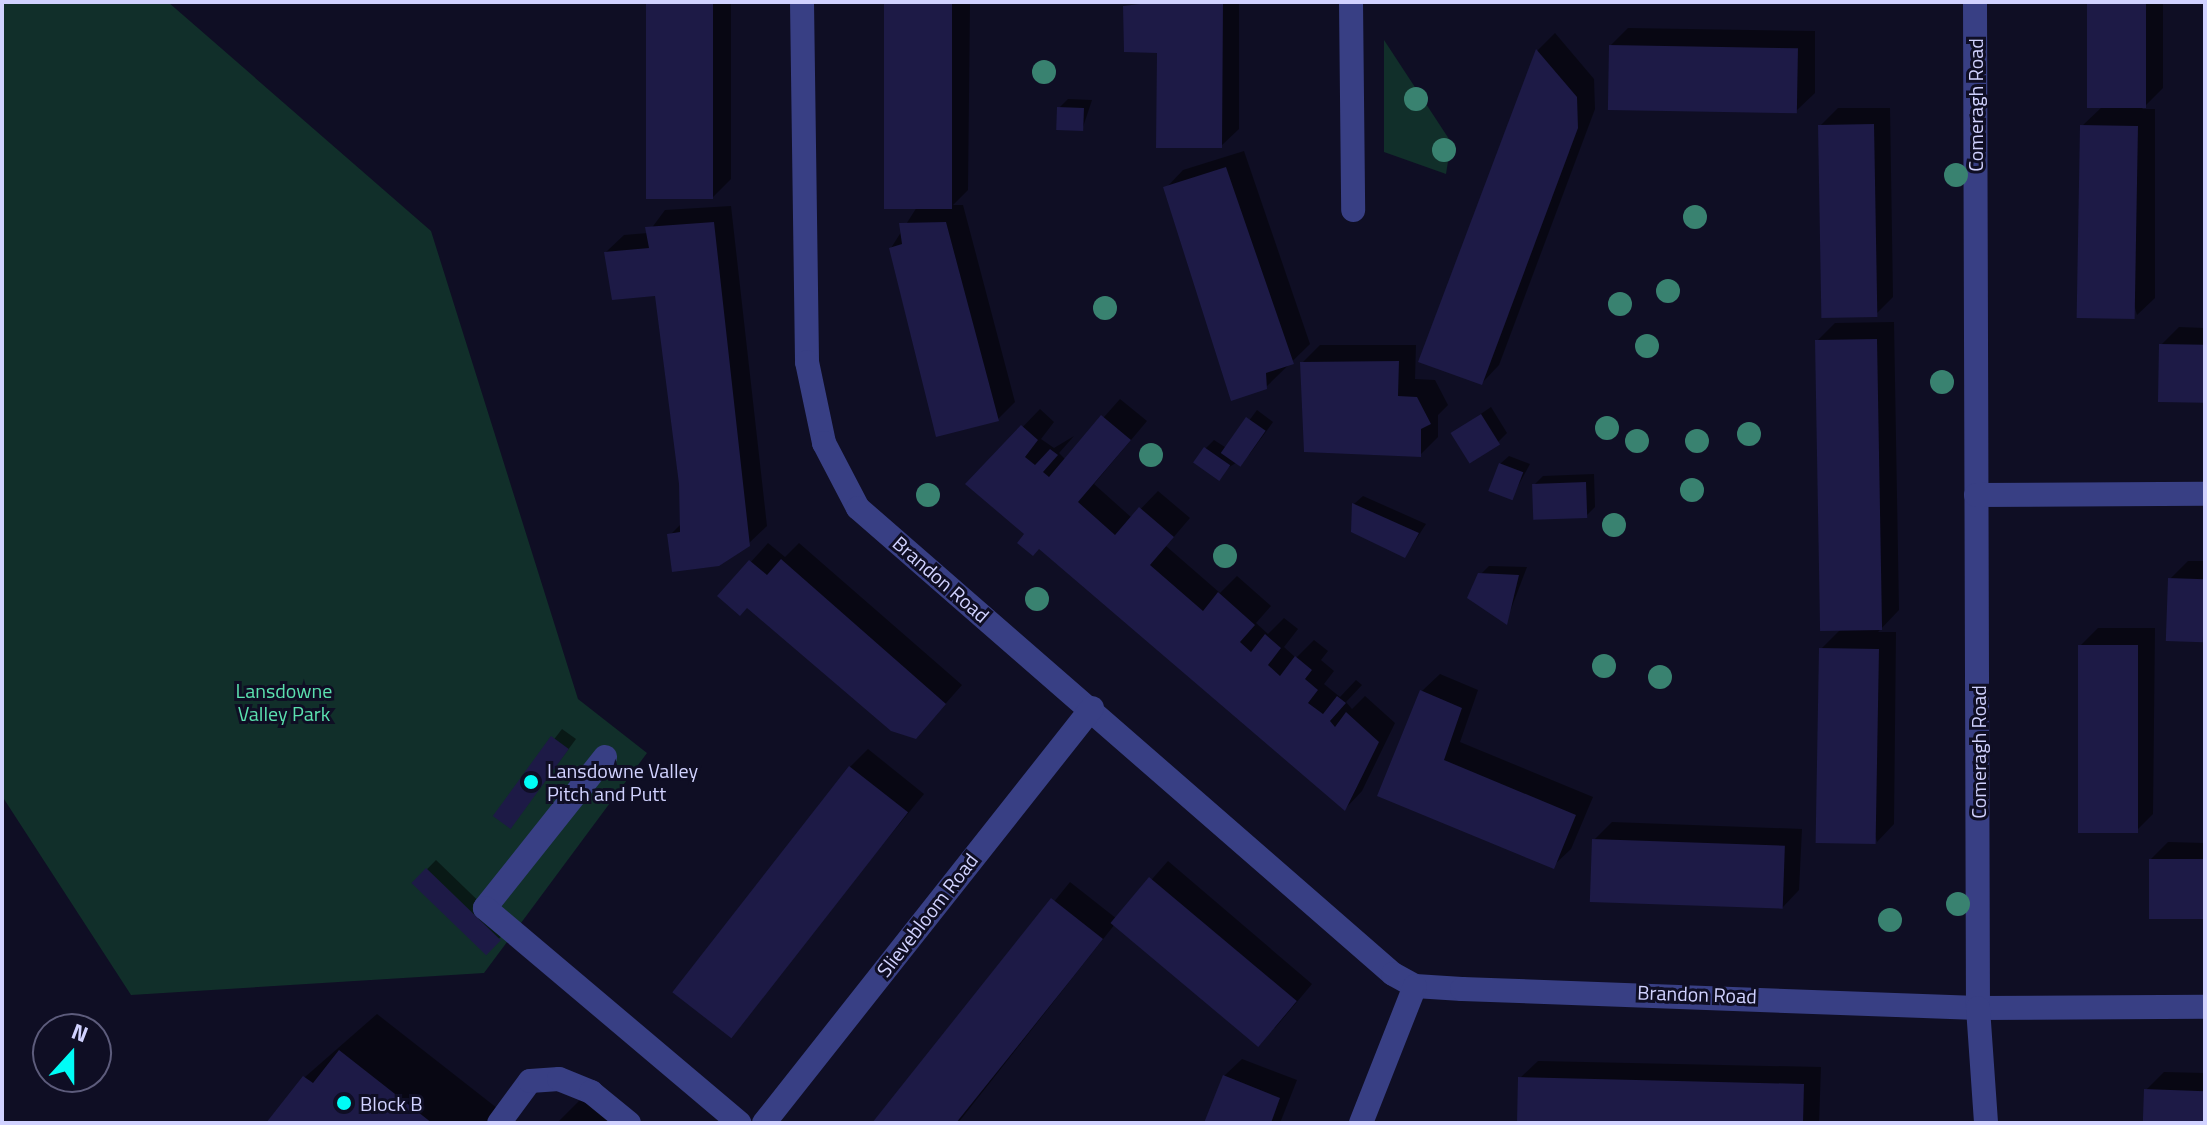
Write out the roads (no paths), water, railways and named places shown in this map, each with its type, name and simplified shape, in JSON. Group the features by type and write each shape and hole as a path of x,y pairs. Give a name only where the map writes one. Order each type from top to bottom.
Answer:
{"street":[{"name":"Brandon Road","path":"802,2 807,362 824,443 858,508 1415,986 1978,1008 2205,1007"},
{"path":"1351,2 1353,210"},
{"name":"Comeragh Road","path":"1975,2 1978,1008"},
{"path":"1976,495 2205,494"},
{"name":"Slievebloom Road","path":"764,1123 1092,708"},
{"path":"605,757 485,908 739,1123"},
{"path":"1361,1123 1415,986"},
{"path":"1978,1008 1986,1123"},
{"path":"499,1123 530,1081 559,1079 591,1092 629,1123"}],"place":[{"name":"Lansdowne Valley Pitch and Putt","path":"531,782"},
{"name":"Block B","path":"344,1103"}],"park label":[{"name":"Lansdowne Valley Park","path":"284,702"}]}
